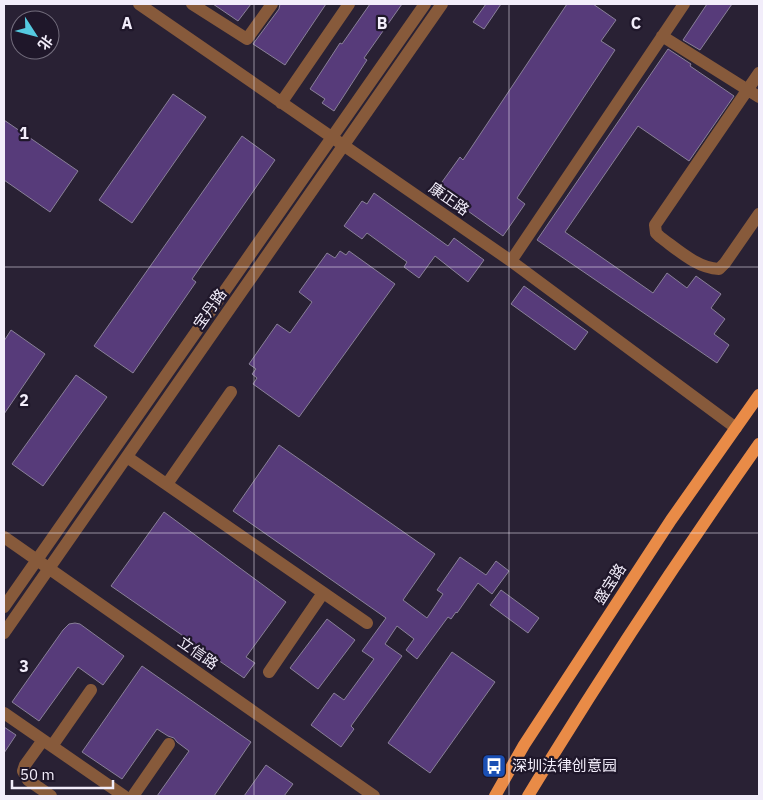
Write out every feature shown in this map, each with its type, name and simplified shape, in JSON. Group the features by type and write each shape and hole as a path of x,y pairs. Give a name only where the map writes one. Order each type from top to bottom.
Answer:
{"main road":[{"name":"盛宝路","path":"495,796 524,745 566,679 671,520 759,395"},
{"path":"528,796 591,693 710,513 759,444"}],"street":[{"name":"康正路","path":"139,4 511,262 736,428"},
{"path":"192,4 247,39 272,4"},
{"path":"281,103 349,4"},
{"name":"宝丹路","path":"4,607 425,4"},
{"name":"宝丹路","path":"4,633 442,4"},
{"path":"511,262 684,4"},
{"path":"662,36 759,97"},
{"path":"759,73 655,225 656,233 695,262 708,268 719,268 725,263 759,214"},
{"path":"167,484 231,392"},
{"path":"127,457 366,624"},
{"name":"立信路","path":"4,537 374,796"},
{"path":"269,672 323,593"},
{"path":"51,796 28,780 23,771 25,765 48,743 91,690"},
{"path":"4,713 124,796"},
{"path":"133,796 169,744"}],"building":[{"path":"213,4 251,4 238,21"},
{"path":"280,4 326,4 285,65 253,44 279,9"},
{"path":"370,4 402,4 364,58 367,60 334,111 322,103 325,99 310,89 340,43 342,44"},
{"path":"486,4 501,4 484,29 473,22"},
{"path":"567,4 593,4 616,20 601,41 615,50 517,198 525,204 503,236 437,189 460,157 463,160"},
{"path":"707,4 732,4 700,50 683,40"},
{"path":"668,49 734,96 689,161 638,126 565,232 653,293 667,273 687,288 696,276 721,294 711,308 725,319 714,334 729,345 717,363 537,240"},
{"path":"173,94 206,117 132,223 99,200"},
{"path":"4,120 78,171 50,212 4,180"},
{"path":"242,136 275,160 192,279 196,282 133,373 94,346"},
{"path":"374,193 448,246 454,238 484,260 468,282 435,256 419,278 404,267 407,262 367,233 362,239 344,226 362,201 367,204"},
{"path":"340,251 346,255 349,251 395,284 299,417 253,384 257,378 252,374 256,369 249,364 277,324 290,333 312,302 299,292 327,253 335,258"},
{"path":"524,286 588,332 575,350 511,304"},
{"path":"11,330 45,354 4,414 4,341"},
{"path":"76,375 107,397 43,486 12,464"},
{"path":"279,445 435,554 403,600 427,618 443,594 437,590 460,557 486,575 496,561 509,571 492,594 478,583 457,613 451,619 448,617 417,659 406,650 414,639 397,626 385,644 402,656 351,726 354,729 341,747 311,725 334,693 344,700 374,659 362,651 386,618 233,511"},
{"path":"164,512 286,602 246,657 255,663 244,678 111,586"},
{"path":"501,590 539,618 528,633 490,605"},
{"path":"327,619 355,640 318,689 290,668"},
{"path":"69,624 80,624 124,656 103,685 78,667 39,721 12,702 63,630"},
{"path":"452,652 495,682 430,773 388,743"},
{"path":"142,666 251,742 214,796 157,796 189,751 174,738 157,729 122,779 82,752"},
{"path":"4,727 16,735 4,753"},
{"path":"266,765 293,784 284,796 244,796"}],"place":[{"name":"深圳法律创意园","path":"494,766"}]}
